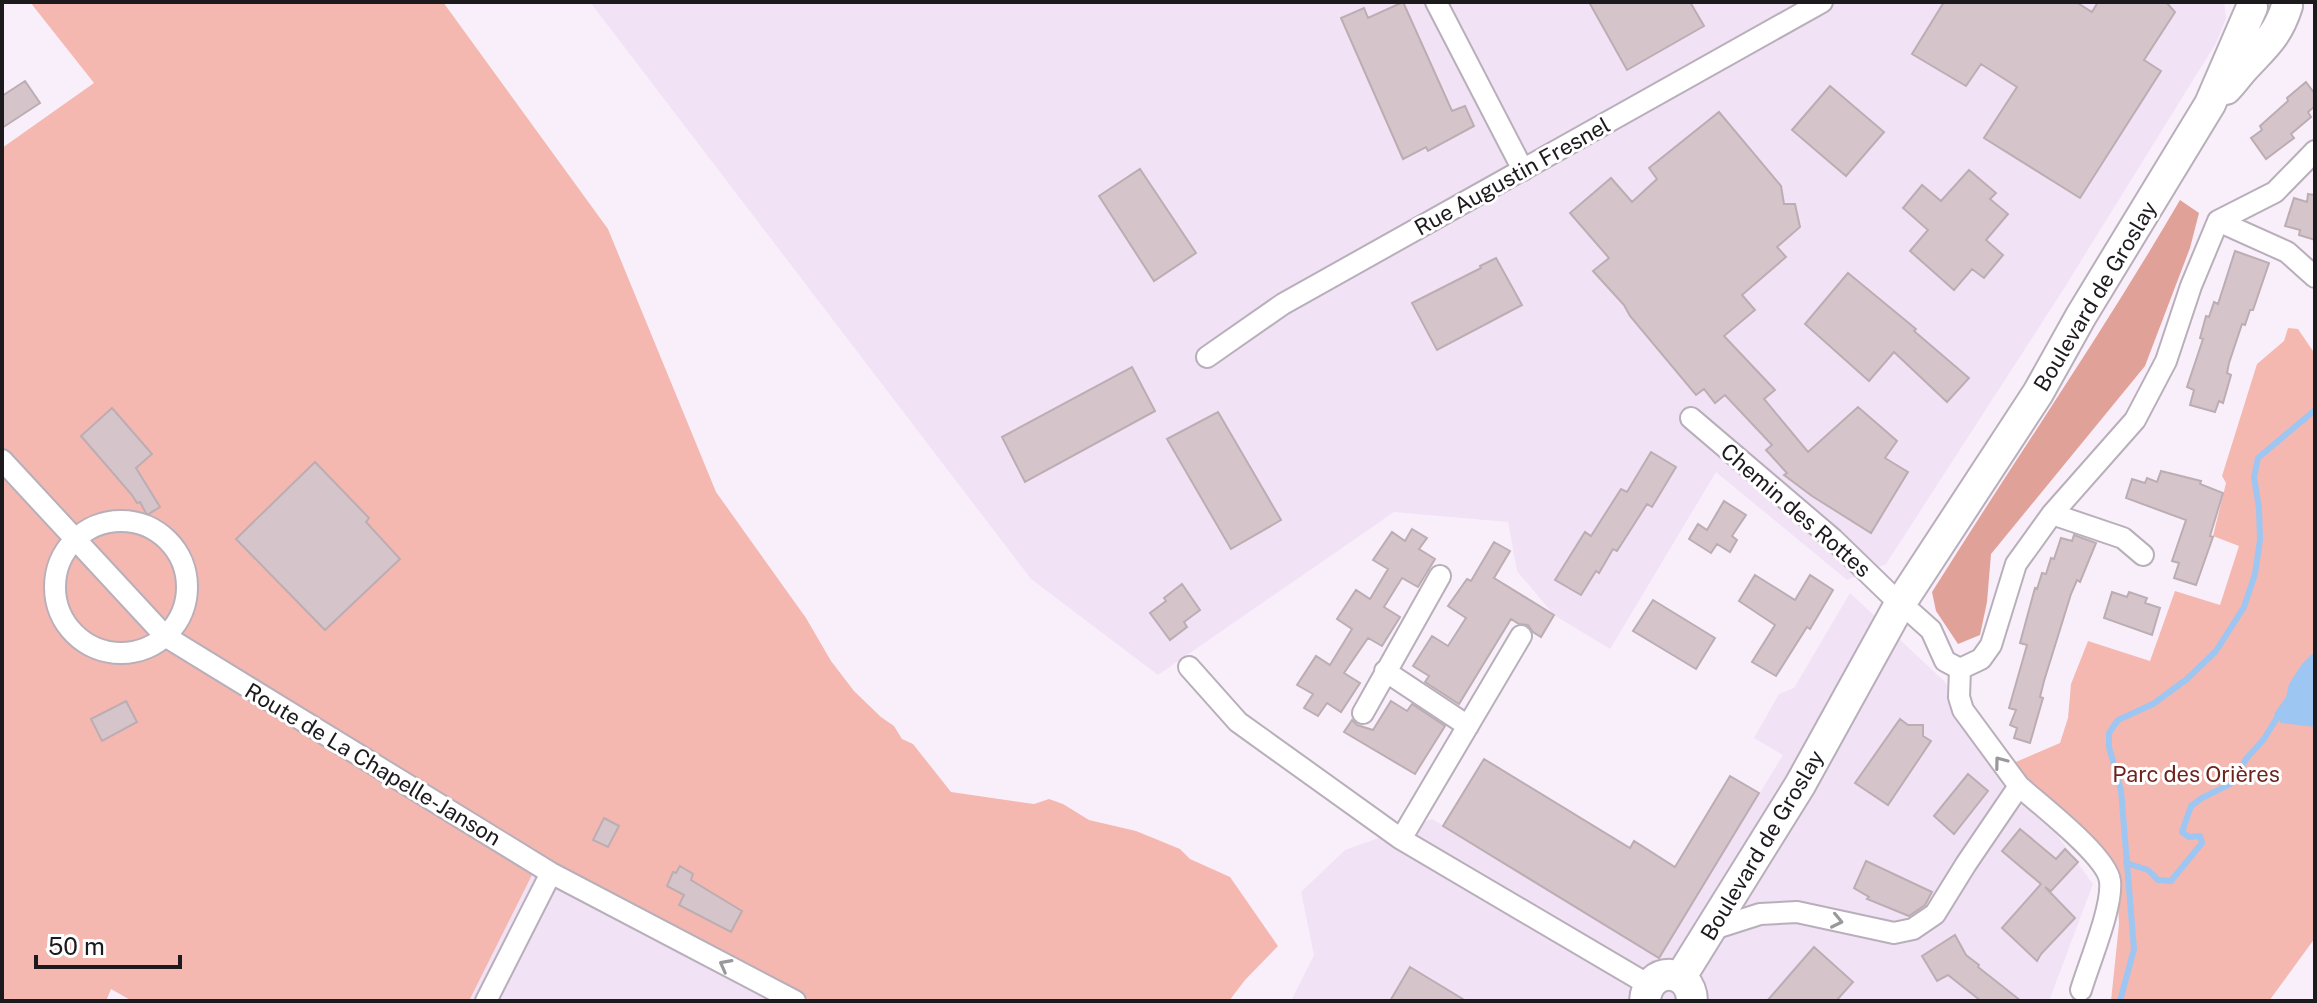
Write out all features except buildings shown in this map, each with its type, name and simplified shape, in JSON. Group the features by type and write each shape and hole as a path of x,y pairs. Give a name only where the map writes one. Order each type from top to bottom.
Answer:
{"main road":[{"name":"Boulevard de Groslay","path":"2210,104 2241,71 2269,6"},
{"name":"Boulevard de Groslay","path":"1686,989 1710,930 2038,393 2081,316 2269,6"},
{"path":"1647,993 1660,976 1666,974 1686,989"}],"street":[{"path":"1436,2 1523,170"},
{"name":"Rue Augustin Fresnel","path":"1207,357 1283,304 1822,2"},
{"path":"2081,990 2107,907 2110,880 2102,864 2079,839 2019,786 1963,710 1959,697 1960,669 1981,659 1991,645 2016,564 2052,514 2135,420 2166,361 2191,286 2218,221 2275,192 2315,151"},
{"path":"2218,221 2287,252 2315,277"},
{"name":"Chemin des Rottes","path":"1691,418 1833,539 1931,630 1945,661 1960,669"},
{"name":"Route de La Chapelle-Janson","path":"2,460 165,636 551,873 795,1001"},
{"path":"2052,514 2123,538 2143,555"},
{"path":"113,522 134,523 153,530 169,543 181,560 186,580 185,601 178,620 165,636 146,649 112,652 81,640 65,623 56,602 55,579 62,557 76,539 93,527 113,522"},
{"path":"1363,713 1440,576"},
{"path":"1401,839 1521,636"},
{"path":"1189,667 1238,722 1401,839 1647,993"},
{"path":"1385,671 1468,726"},
{"path":"1710,930 1760,914 1797,912 1894,933 1913,929 1935,914 2019,786"},
{"path":"486,1001 551,873"}],"shaded area":[{"path":"590,2 2224,2 2226,18 2216,43 2063,290 1886,564 1847,580 1716,472 1610,649 1554,615 1517,571 1508,522 1394,512 1158,675 1031,579"},
{"path":"2180,200 2199,213 2190,248 2145,366 1991,554 1987,602 1980,635 1958,644 1936,611 1932,592"},
{"path":"1850,593 1944,681 2093,884 2049,1001 1291,1001 1314,955 1301,892 1345,850 1432,819 1659,958 1783,755 1754,738 1779,694 1794,688"},
{"path":"540,859 694,942 812,1001 469,1001"}],"green space":[{"path":"30,2 443,2 608,229 716,492 854,691 894,726 902,739 913,744 951,792 1034,804 1049,799 1089,820 1136,831 1180,849 1190,859 1230,877 1278,946 1229,1001 812,1001 540,859 469,1001 132,1001 111,989 106,1001 2,1001 2,148 94,83"},
{"name":"Parc des Orières","path":"2288,328 2298,329 2315,354 2315,938 2269,1001 2111,1001 2119,924 2116,865 2081,827 2011,764 2060,743 2068,718 2071,684 2088,641 2150,661 2175,591 2220,605 2239,546 2213,536 2226,483 2222,476 2257,364 2284,341"}],"water":[{"path":"2315,651 2315,727 2281,723 2274,714 2302,664"}],"waterway":[{"path":"2120,1001 2134,949 2121,790 2109,747 2109,733 2118,720 2153,704 2187,679 2216,651 2244,607 2255,574 2260,540 2254,477 2258,458 2315,410"},
{"path":"2126,863 2148,870 2158,880 2171,881 2202,843 2200,836 2189,837 2182,832 2191,806 2234,782 2246,759 2264,739 2278,716 2284,714"}]}
